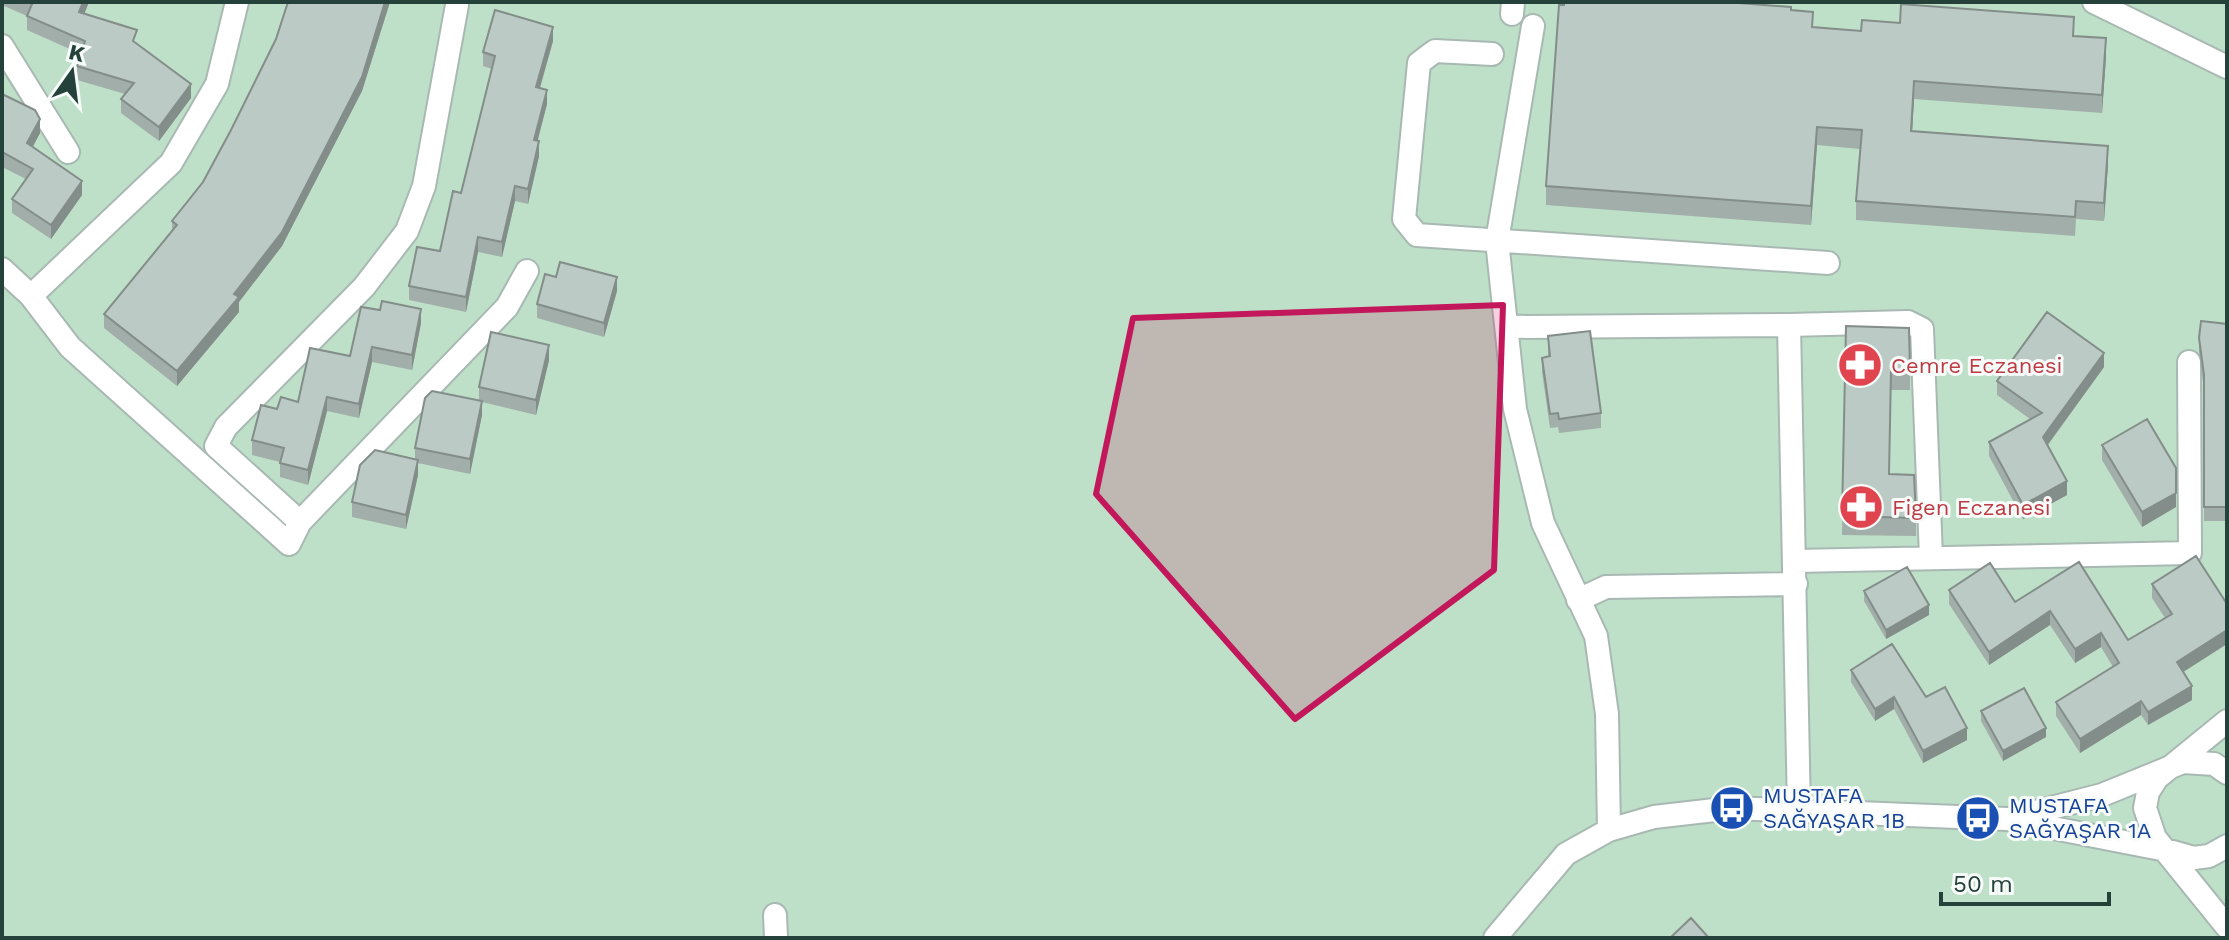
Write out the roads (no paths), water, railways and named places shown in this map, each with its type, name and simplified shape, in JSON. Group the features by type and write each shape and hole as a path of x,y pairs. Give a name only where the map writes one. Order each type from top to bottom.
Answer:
{"street":[{"path":"31,296 171,163 217,84 237,2"},
{"path":"2094,2 2227,67"},
{"path":"300,522 216,446 226,427 364,287 407,231 424,186 457,5"},
{"path":"1533,26 1497,241 1515,409 1543,523 1596,636 1607,714 1609,830"},
{"path":"2,46 68,152"},
{"path":"1492,54 1435,51 1419,63 1404,219 1417,235 1828,263"},
{"path":"2,269 31,296 70,347 289,544 300,522 507,307 527,271"},
{"path":"1508,327 1908,322 1922,329 1931,557"},
{"path":"1789,325 1799,811"},
{"path":"1794,561 2190,553 2189,362"},
{"path":"1578,600 1606,587 1796,584"},
{"path":"2227,721 2169,767 2148,792 2145,808 2155,838 2227,927"},
{"path":"2007,819 2102,795 2169,767 2199,761 2227,773"},
{"path":"1495,938 1566,854 1609,830 1654,817 1717,810 2007,819 2194,858 2209,856 2227,846"},
{"path":"775,915 776,938"}],"place":[{"name":"Cemre Eczanesi","path":"1860,365"},
{"name":"Figen Eczanesi","path":"1861,507"},
{"name":"MUSTAFA SAĞYAŞAR 1B","path":"1732,808"},
{"name":"MUSTAFA SAĞYAŞAR 1A","path":"1978,818"}]}
